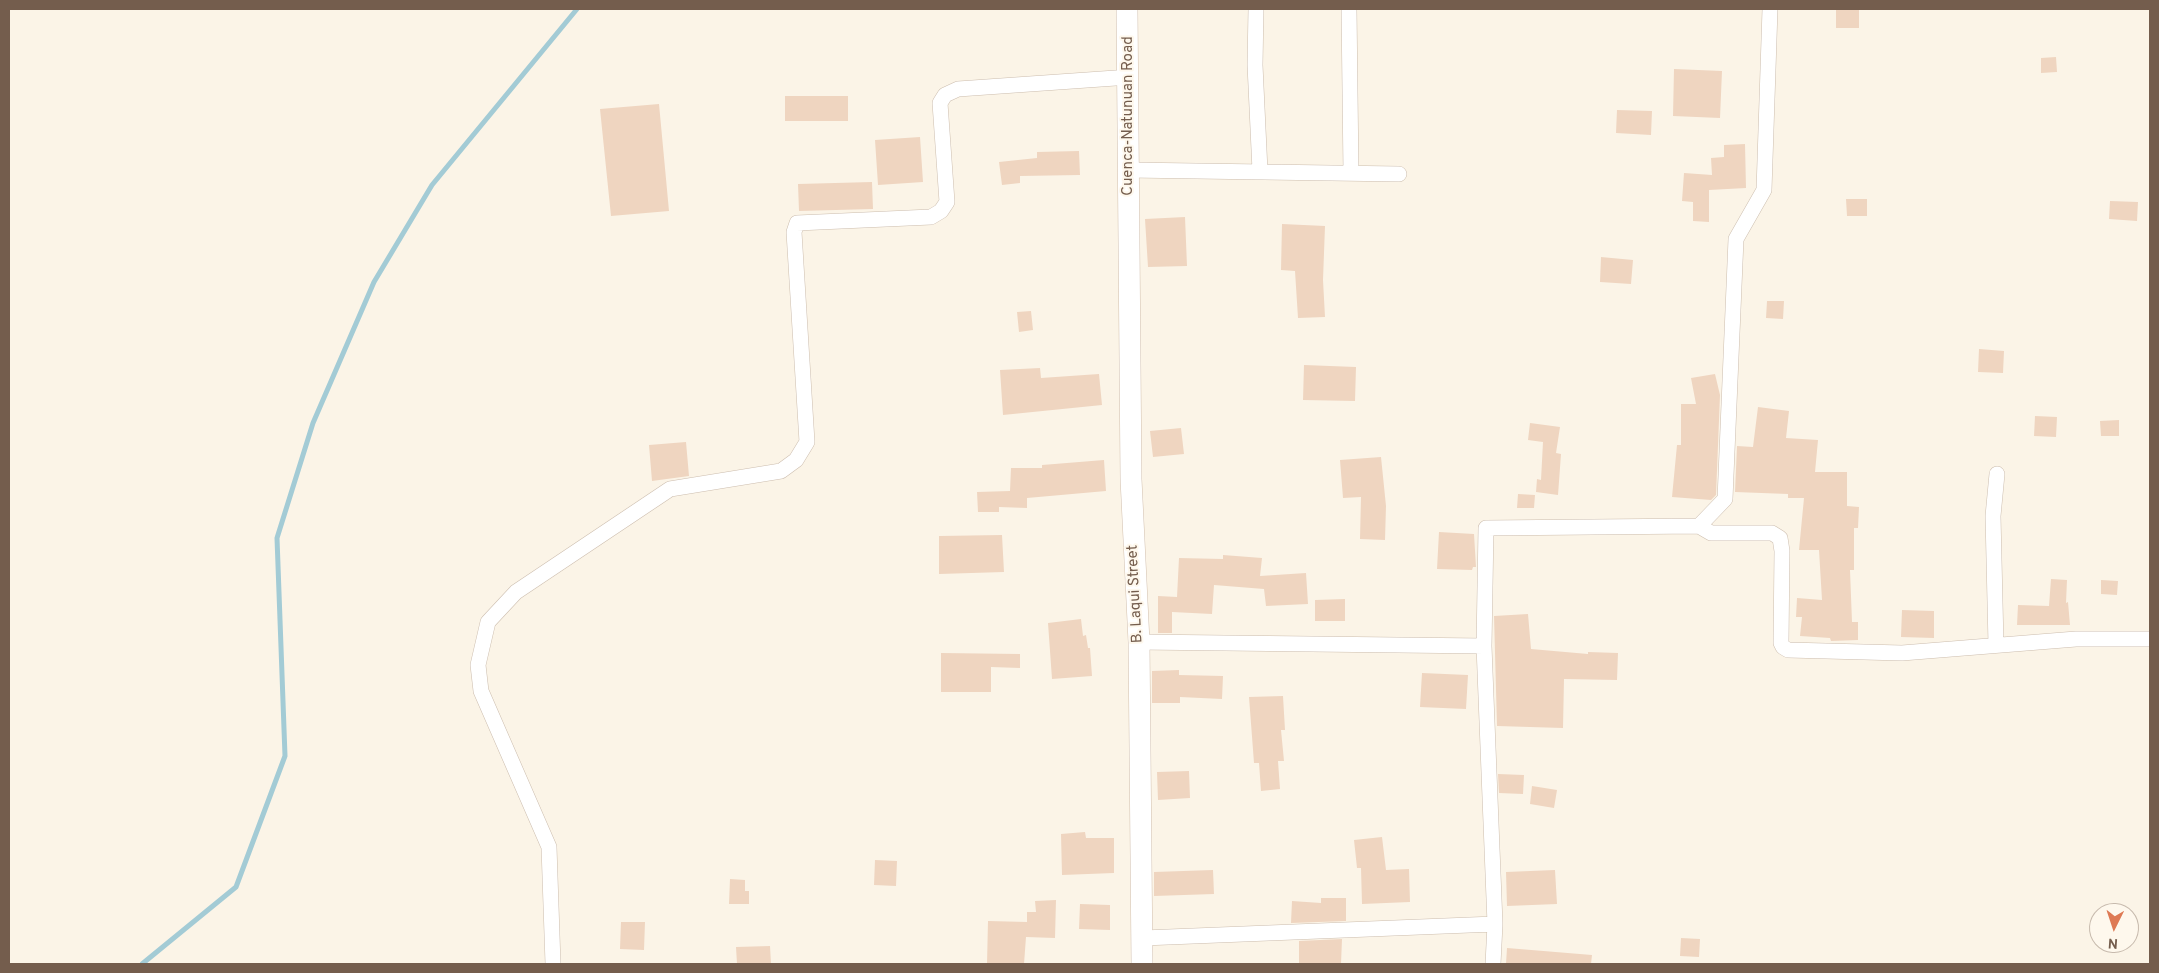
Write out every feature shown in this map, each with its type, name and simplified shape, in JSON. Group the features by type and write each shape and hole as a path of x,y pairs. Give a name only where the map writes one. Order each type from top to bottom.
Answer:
{"main road":[{"name":"Cuenca-Natunuan Road","path":"1127,9 1130,78 1129,223"},
{"name":"B. Laqui Street","path":"1129,223 1131,479 1139,642 1142,964"}],"street":[{"path":"1256,9 1255,65 1260,171"},
{"path":"1349,9 1351,173"},
{"path":"1699,526 1725,499 1736,239 1764,190 1770,9"},
{"path":"553,964 549,847 481,691 478,665 488,622 516,592 670,489 781,471 796,460 807,442 794,232 797,223 931,217 941,211 947,202 940,103 945,95 958,89 1130,78"},
{"path":"1129,170 1399,174"},
{"path":"1996,646 1993,516 1997,474"},
{"path":"1493,964 1496,924 1484,646 1486,528 1699,526 1711,533 1772,533 1780,538 1782,551 1781,643 1785,649 1902,653 2076,640 2150,639"},
{"path":"1139,642 1484,646"},
{"path":"1143,938 1496,924"}],"building":[{"path":"1836,9 1859,9 1859,28 1836,28"},
{"path":"2056,57 2057,72 2041,73 2041,58"},
{"path":"1674,69 1722,71 1720,118 1673,116"},
{"path":"785,96 848,96 848,121 785,121"},
{"path":"659,104 669,211 611,216 600,109"},
{"path":"1617,110 1652,111 1651,135 1616,133"},
{"path":"920,137 923,182 878,185 875,140"},
{"path":"1745,144 1746,188 1709,190 1709,222 1693,221 1693,202 1682,201 1684,173 1712,175 1711,158 1724,157 1724,145"},
{"path":"1079,151 1080,175 1020,176 1020,183 1002,185 999,162 1037,158 1037,152"},
{"path":"872,182 873,209 799,211 798,184"},
{"path":"1846,199 1867,199 1867,216 1847,216"},
{"path":"2110,201 2138,202 2137,221 2109,219"},
{"path":"1185,217 1187,266 1148,267 1145,219"},
{"path":"1282,224 1325,226 1323,280 1325,317 1298,318 1295,271 1281,270"},
{"path":"1601,257 1633,260 1631,284 1600,282"},
{"path":"1767,301 1784,301 1783,319 1766,318"},
{"path":"1031,311 1033,330 1019,332 1017,312"},
{"path":"1979,349 2004,351 2003,373 1978,372"},
{"path":"1304,365 1356,367 1355,401 1303,400"},
{"path":"1040,368 1041,378 1099,374 1102,405 1003,415 1000,370"},
{"path":"1715,374 1720,395 1716,495 1711,500 1672,497 1677,445 1681,445 1681,404 1696,404 1691,378"},
{"path":"1758,407 1789,411 1786,438 1818,440 1815,472 1847,472 1847,506 1859,507 1858,528 1854,528 1854,570 1850,570 1852,622 1858,622 1858,640 1831,641 1830,638 1800,636 1802,617 1796,617 1797,598 1822,600 1819,550 1799,550 1804,498 1788,498 1788,494 1735,492 1737,446 1753,447"},
{"path":"2035,416 2057,417 2056,437 2034,436"},
{"path":"2119,420 2119,436 2101,436 2100,421"},
{"path":"1530,423 1560,427 1556,453 1561,454 1558,495 1536,492 1537,479 1541,480 1543,442 1528,440"},
{"path":"1181,428 1184,454 1153,457 1150,431"},
{"path":"686,442 689,476 652,481 649,445"},
{"path":"1381,457 1386,506 1385,540 1360,539 1361,497 1343,498 1340,460"},
{"path":"1104,460 1106,491 1027,498 1027,508 999,507 999,512 978,512 977,492 1010,491 1011,468 1042,468 1042,465"},
{"path":"1518,494 1535,495 1534,508 1517,508"},
{"path":"1439,532 1474,534 1476,567 1473,567 1472,570 1437,569"},
{"path":"1002,535 1004,572 939,574 939,536"},
{"path":"1223,555 1262,558 1260,576 1306,573 1308,604 1266,606 1264,589 1214,585 1212,614 1172,612 1172,633 1158,633 1158,596 1177,597 1179,558 1223,559"},
{"path":"2051,579 2067,580 2066,603 2068,602 2070,625 2017,625 2018,605 2049,606"},
{"path":"2101,580 2118,581 2117,595 2101,594"},
{"path":"1345,599 1345,621 1315,621 1315,600"},
{"path":"1902,610 1934,611 1934,638 1901,637"},
{"path":"1528,614 1531,649 1588,654 1588,652 1618,653 1617,680 1564,679 1563,728 1497,726 1494,616"},
{"path":"1081,619 1083,636 1086,635 1088,648 1090,648 1092,676 1052,679 1048,623"},
{"path":"941,653 1020,654 1020,668 991,667 991,692 941,692"},
{"path":"1179,670 1179,675 1223,676 1222,699 1180,697 1180,703 1152,703 1152,671"},
{"path":"1422,673 1468,675 1466,709 1420,707"},
{"path":"1283,696 1285,730 1281,730 1284,761 1278,761 1280,789 1261,791 1259,763 1254,763 1249,697"},
{"path":"1189,771 1190,798 1158,800 1157,772"},
{"path":"1498,774 1524,775 1523,794 1499,793"},
{"path":"1532,786 1557,790 1554,808 1530,804"},
{"path":"1085,832 1086,838 1114,838 1114,873 1062,875 1061,834"},
{"path":"1382,837 1386,870 1409,869 1410,902 1362,904 1361,868 1357,868 1354,840"},
{"path":"875,860 897,861 896,886 874,885"},
{"path":"1213,870 1214,894 1154,896 1154,872"},
{"path":"1555,870 1557,904 1507,906 1506,872"},
{"path":"730,879 745,880 745,891 749,891 749,904 729,904"},
{"path":"1321,898 1346,898 1346,921 1291,923 1292,901 1321,903"},
{"path":"1056,900 1055,938 1026,937 1024,964 987,964 988,921 1027,922 1027,912 1036,912 1035,901"},
{"path":"1080,904 1110,905 1110,930 1079,929"},
{"path":"621,922 645,922 644,950 620,949"},
{"path":"1681,938 1700,939 1699,957 1680,956"},
{"path":"1342,939 1341,964 1299,963 1299,941"},
{"path":"770,946 771,964 737,964 736,947"},
{"path":"1507,948 1592,955 1591,964 1506,964"}],"waterway":[{"path":"142,964 236,887 285,756 277,538 313,423 374,282 432,185 577,9"}]}
